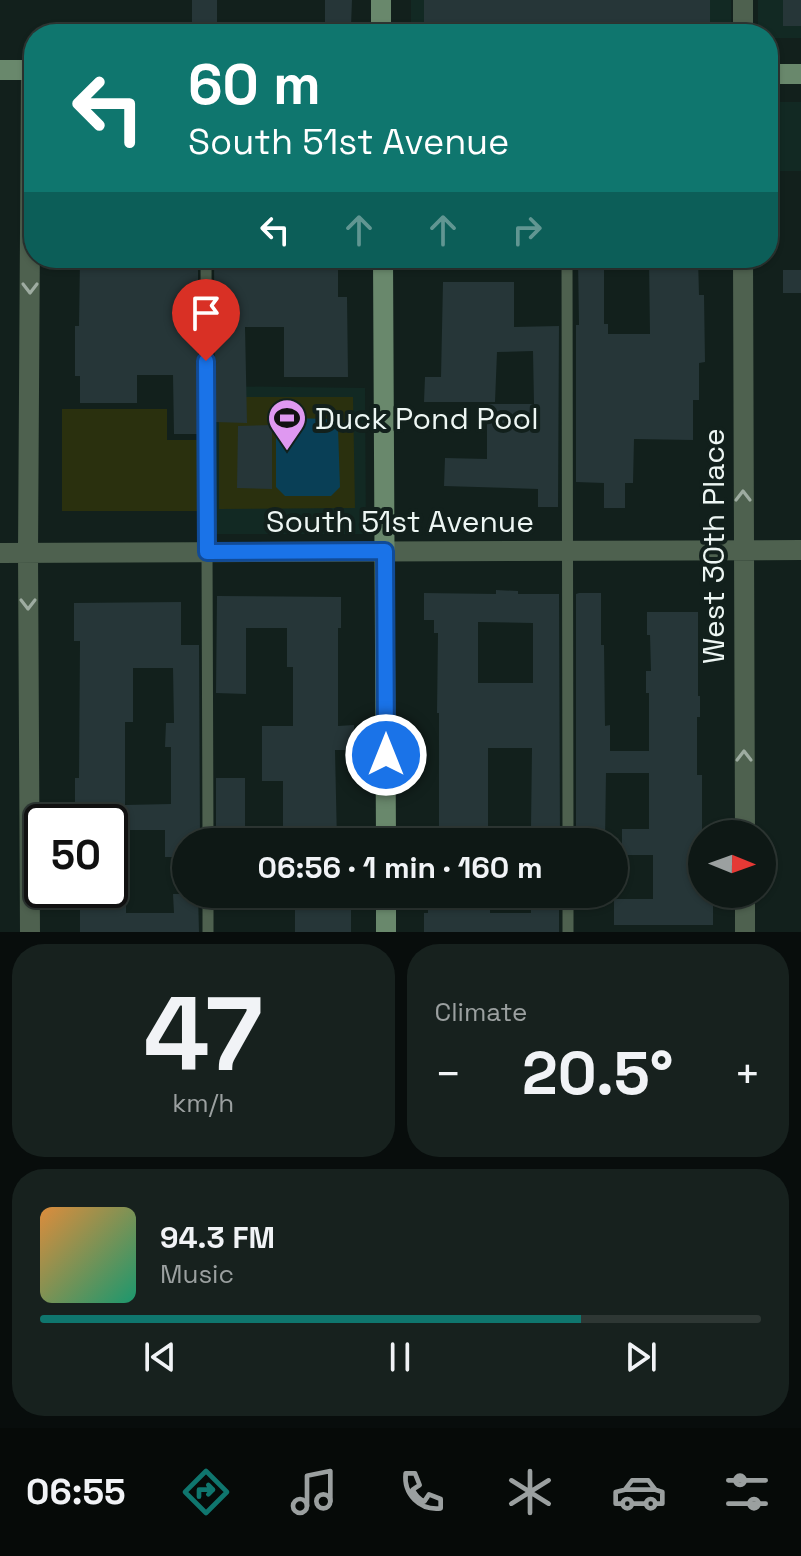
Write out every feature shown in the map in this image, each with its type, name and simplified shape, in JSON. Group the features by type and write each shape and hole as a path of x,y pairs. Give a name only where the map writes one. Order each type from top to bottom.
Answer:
{"main road":[{"path":"381,0 381,24"},
{"path":"0,70 24,70"},
{"path":"778,74 801,74"},
{"path":"383,268 386,828"},
{"path":"386,908 386,932"}],"street":[{"path":"743,0 743,24"},
{"path":"30,268 30,932"},
{"name":"West 30th Place","path":"743,268 745,820"},
{"name":"South 51st Avenue","path":"0,553 801,550"},
{"path":"745,908 745,932"}],"lane":[{"path":"206,268 208,828"},
{"path":"567,268 568,828"},
{"path":"208,908 208,932"},
{"path":"568,908 568,932"}],"shaded area":[{"path":"411,0 731,0 731,24 411,24"},
{"path":"758,0 801,0 801,38 778,38 778,24 758,24"},
{"path":"778,102 801,102 801,171 778,171"},
{"name":"Duck Pond Pool","path":"206,386 365,388 366,534 206,534"}],"green space":[{"name":"Duck Pond Pool","path":"219,397 353,397 355,508 219,509"},
{"path":"62,409 167,409 167,440 199,440 199,511 62,511"}],"water":[{"path":"285,418 332,419 338,428 340,487 331,496 285,496 276,487 276,428"}],"building":[{"path":"192,0 217,0 217,24 192,24"},
{"path":"325,0 352,0 351,24 325,24"},
{"path":"424,0 710,0 710,24 424,24"},
{"path":"783,0 801,0 801,26 783,26"},
{"path":"80,268 198,268 198,434 174,434 173,375 137,375 137,403 80,403 80,376 75,376 75,326 79,326"},
{"path":"214,268 338,268 338,297 347,297 348,377 284,377 284,327 245,327 247,423 215,422"},
{"path":"578,268 604,268 604,324 608,324 608,334 650,334 649,268 698,268 699,295 704,295 705,362 699,363 699,400 693,400 693,440 634,439 633,483 625,483 625,508 604,508 604,483 576,482 576,325 579,325"},
{"path":"783,270 801,270 801,293 783,293"},
{"path":"443,282 514,282 514,327 559,326 558,507 538,507 538,489 444,486 445,458 487,459 487,404 534,404 533,351 497,352 495,402 424,402 425,377 441,377"},
{"path":"272,425 272,489 237,488 238,426"},
{"path":"496,590 518,591 518,594 559,594 560,828 531,828 532,748 488,748 488,828 439,828 438,633 434,633 434,620 424,620 424,593 496,594","holes":["478,622 533,623 533,683 478,683"]},
{"path":"601,593 605,726 610,725 610,751 649,751 646,671 651,671 647,612 698,612 700,717 697,717 697,775 702,775 702,820 688,820 688,908 713,908 713,925 614,925 614,908 628,908 628,899 653,899 653,855 628,855 628,829 649,829 649,773 606,773 605,828 576,828 576,594"},
{"path":"217,596 341,597 338,726 354,725 354,750 335,750 337,828 283,828 283,781 262,781 262,726 293,726 293,667 287,667 287,628 246,628 246,694 216,693"},
{"path":"181,602 181,645 199,645 200,828 172,828 172,857 165,857 165,830 128,830 128,805 171,804 171,747 165,747 166,723 174,723 173,668 133,668 133,722 125,722 125,804 75,803 75,778 79,778 80,641 74,641 74,603"},
{"path":"216,778 245,778 245,828 216,828"},
{"path":"126,908 126,913 174,913 174,908 198,908 199,932 80,932 80,909 74,909"},
{"path":"295,908 351,908 351,932 295,932"},
{"path":"428,908 490,908 490,913 559,910 559,932 424,932 424,913 428,913"}],"place":[{"name":"Duck Pond Pool","path":"287,452"}],"route":[{"path":"206,361 207,552 385,551 386,755"}]}
